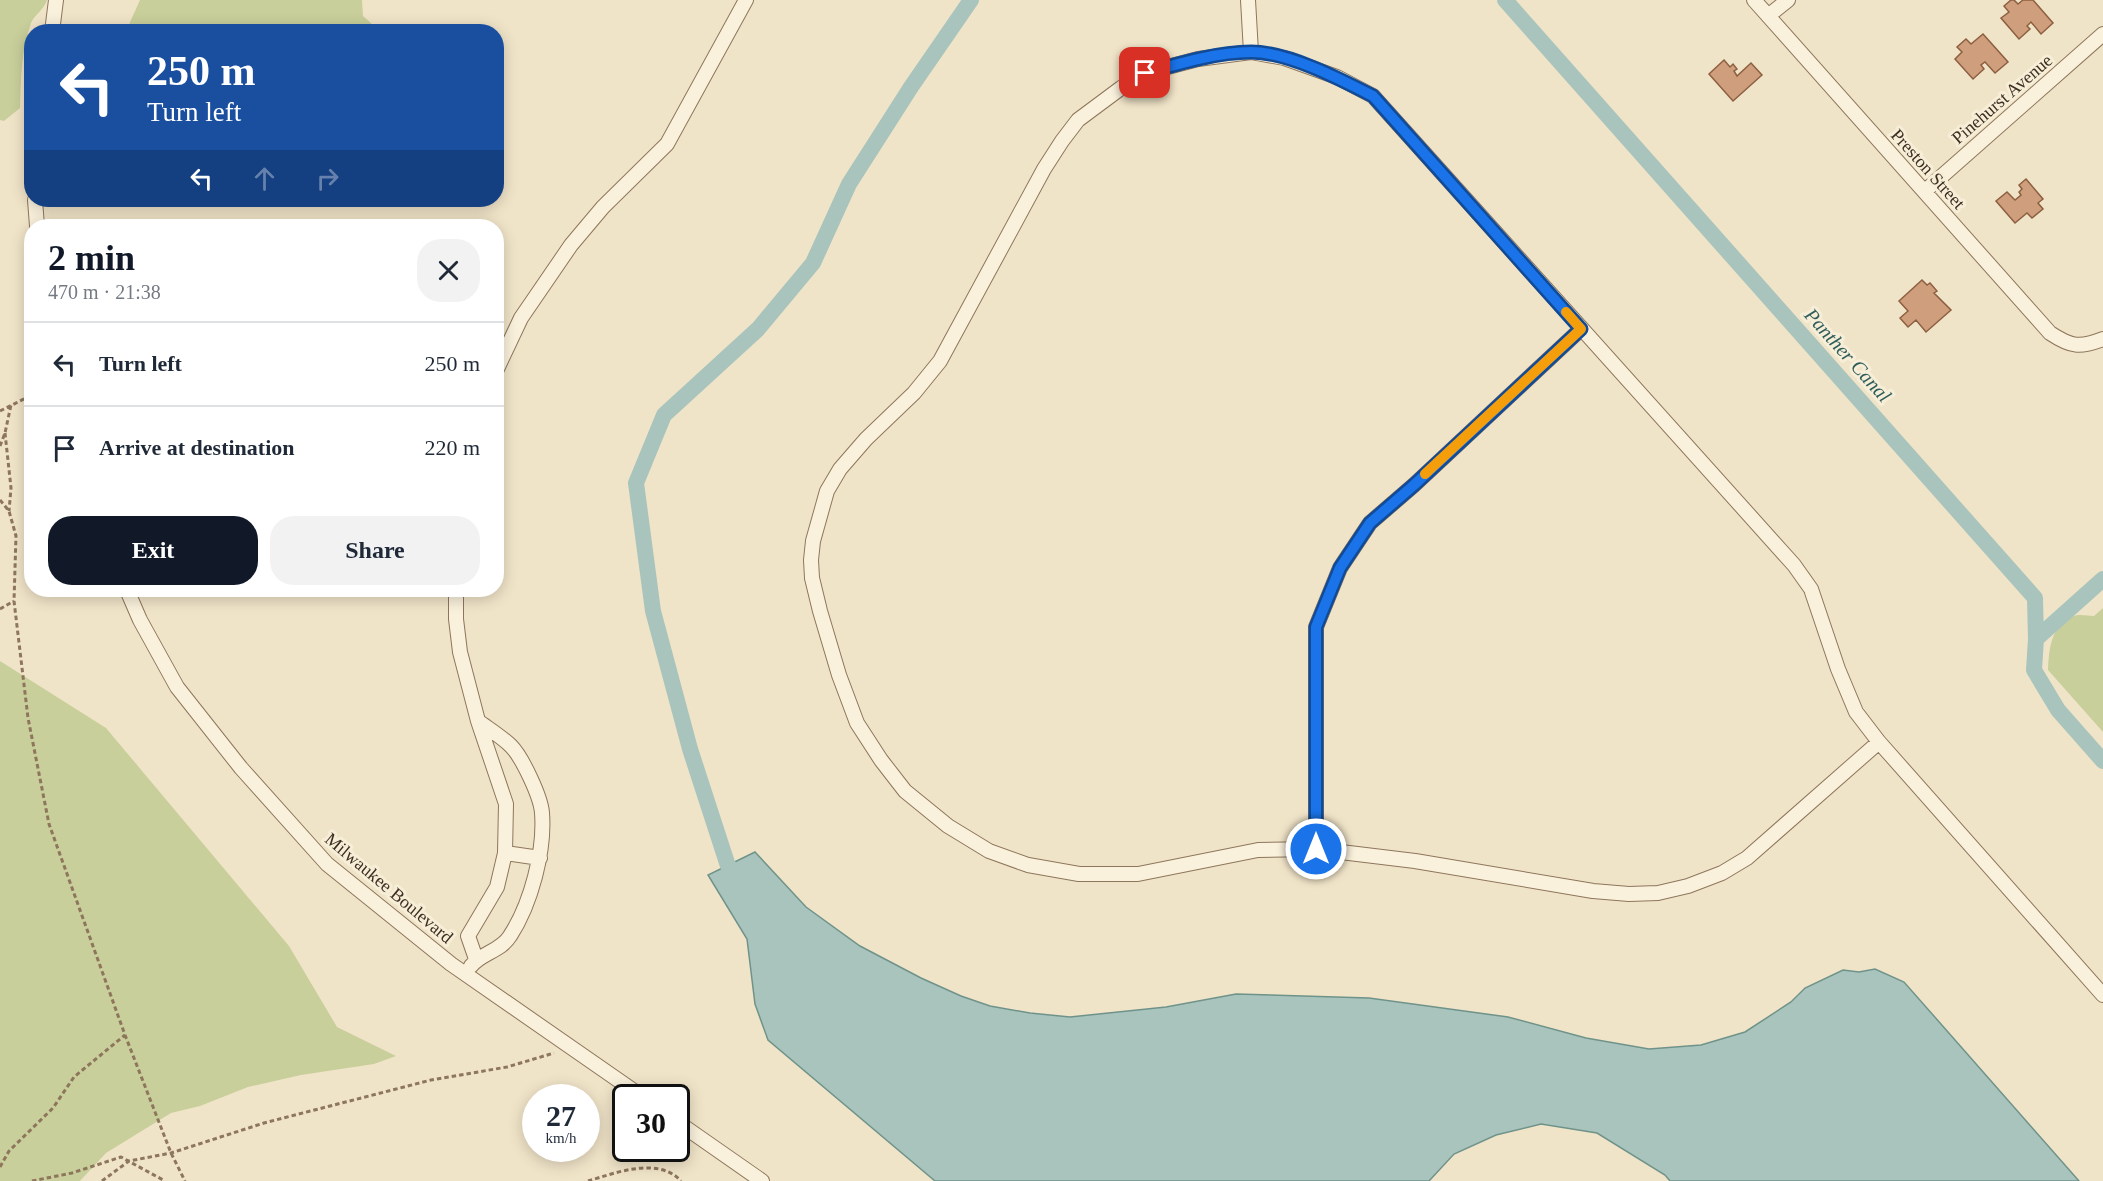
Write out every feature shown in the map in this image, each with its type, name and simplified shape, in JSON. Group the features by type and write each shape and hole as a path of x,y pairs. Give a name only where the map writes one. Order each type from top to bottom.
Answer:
{"street":[{"path":"53,24 56,0"},
{"path":"504,354 521,318 571,245 603,207 667,144 746,0"},
{"path":"1248,0 1251,52"},
{"name":"Preston Street","path":"1754,0 2050,333 2065,343 2086,346 2103,339"},
{"path":"1768,16 1788,0"},
{"name":"Pinehurst Avenue","path":"1925,191 2103,33"},
{"path":"1879,742 1747,858 1722,873 1688,886 1658,893 1629,894 1593,891 1415,861 1316,849 1258,850 1192,862 1165,870 1116,875 1079,874 1028,865 989,851 948,826 905,791 868,742 857,723 839,675 812,578 811,560 819,515 827,491 840,469 866,439 915,393 940,361 1044,169 1078,120 1145,73 1198,59 1251,52 1284,58 1337,77 1373,96 1794,565 1811,589 1838,669 1856,712 1879,742 2103,994"},
{"path":"1316,849 1316,627 1340,568 1370,523 1414,485 1581,329"},
{"name":"Milwaukee Boulevard","path":"130,597 140,620 177,687 241,768 327,864 465,974 624,1084"},
{"path":"456,597 460,652 478,721 506,804 505,853 496,887 468,936 476,959"},
{"path":"465,974 476,959 495,951 510,937 525,904 540,858 542,811 527,769 512,747 478,721"},
{"path":"505,853 540,858"},
{"path":"690,1131 762,1181"}],"path":[{"path":"0,411 24,399"},
{"path":"0,446 11,405"},
{"path":"5,433 11,488 9,510 16,536 14,601 28,718 49,825 125,1035 171,1153 185,1181"},
{"path":"0,500 9,510"},
{"path":"0,609 14,601"},
{"path":"0,1167 9,1151 53,1108 74,1077 125,1035"},
{"path":"102,1181 129,1161 171,1153 264,1123 431,1080 507,1067 564,1050 569,1046"},
{"path":"32,1181 72,1173 121,1157 165,1181"},
{"path":"588,1181 619,1172 654,1167 676,1176 681,1181"}],"green space":[{"path":"0,0 47,0 31,24 24,24 20,108 4,121 0,120"},
{"path":"140,0 362,0 363,16 372,24 129,24"},
{"path":"2103,608 2103,732 2048,670 2053,638 2060,625 2076,615 2094,616"},
{"path":"0,661 106,728 289,946 337,1027 396,1056 374,1064 301,1075 248,1087 200,1106 171,1113 106,1153 80,1181 0,1181"}],"water":[{"path":"755,852 806,907 860,946 961,996 990,1006 1030,1013 1070,1017 1166,1007 1236,994 1369,998 1508,1017 1586,1038 1649,1049 1701,1045 1745,1032 1791,1002 1805,988 1843,970 1859,972 1875,969 1904,982 2079,1181 1670,1181 1665,1175 1597,1133 1541,1124 1496,1135 1454,1154 1429,1181 935,1181 768,1040 755,1004 747,939 708,875"}],"building":[{"path":"2011,0 2018,4 2023,0 2033,0 2053,23 2041,34 2031,22 2027,26 2030,29 2019,39 2001,18 2009,12 2004,6"},
{"path":"1983,34 2008,62 1995,73 1985,62 1981,65 1984,69 1973,79 1955,59 1962,52 1957,47 1966,39 1971,44"},
{"path":"1724,60 1730,67 1733,64 1737,69 1734,71 1737,76 1751,63 1762,75 1733,101 1709,74"},
{"path":"2026,179 2043,199 2038,203 2043,209 2032,218 2027,213 2015,223 1996,201 2007,192 2015,200 2021,195 2019,192 2022,189 2019,185"},
{"path":"1922,280 1927,285 1930,283 1937,291 1934,293 1951,310 1926,332 1916,320 1908,327 1900,318 1908,311 1899,301"}],"waterway":[{"path":"744,879 728,866 690,749 653,611 636,483 664,415 758,329 813,263 849,184 911,87 971,0"},
{"name":"Panther Canal","path":"1505,0 2035,598 2034,670 2058,710 2103,761"},
{"path":"2036,639 2103,579"}],"slow traffic":[{"path":"1425,474 1581,329 1566,312"}],"route":[{"path":"1145,73 1198,59 1251,52 1284,58 1337,77 1373,96 1581,329 1414,485 1370,523 1340,568 1316,627 1316,849"}]}
